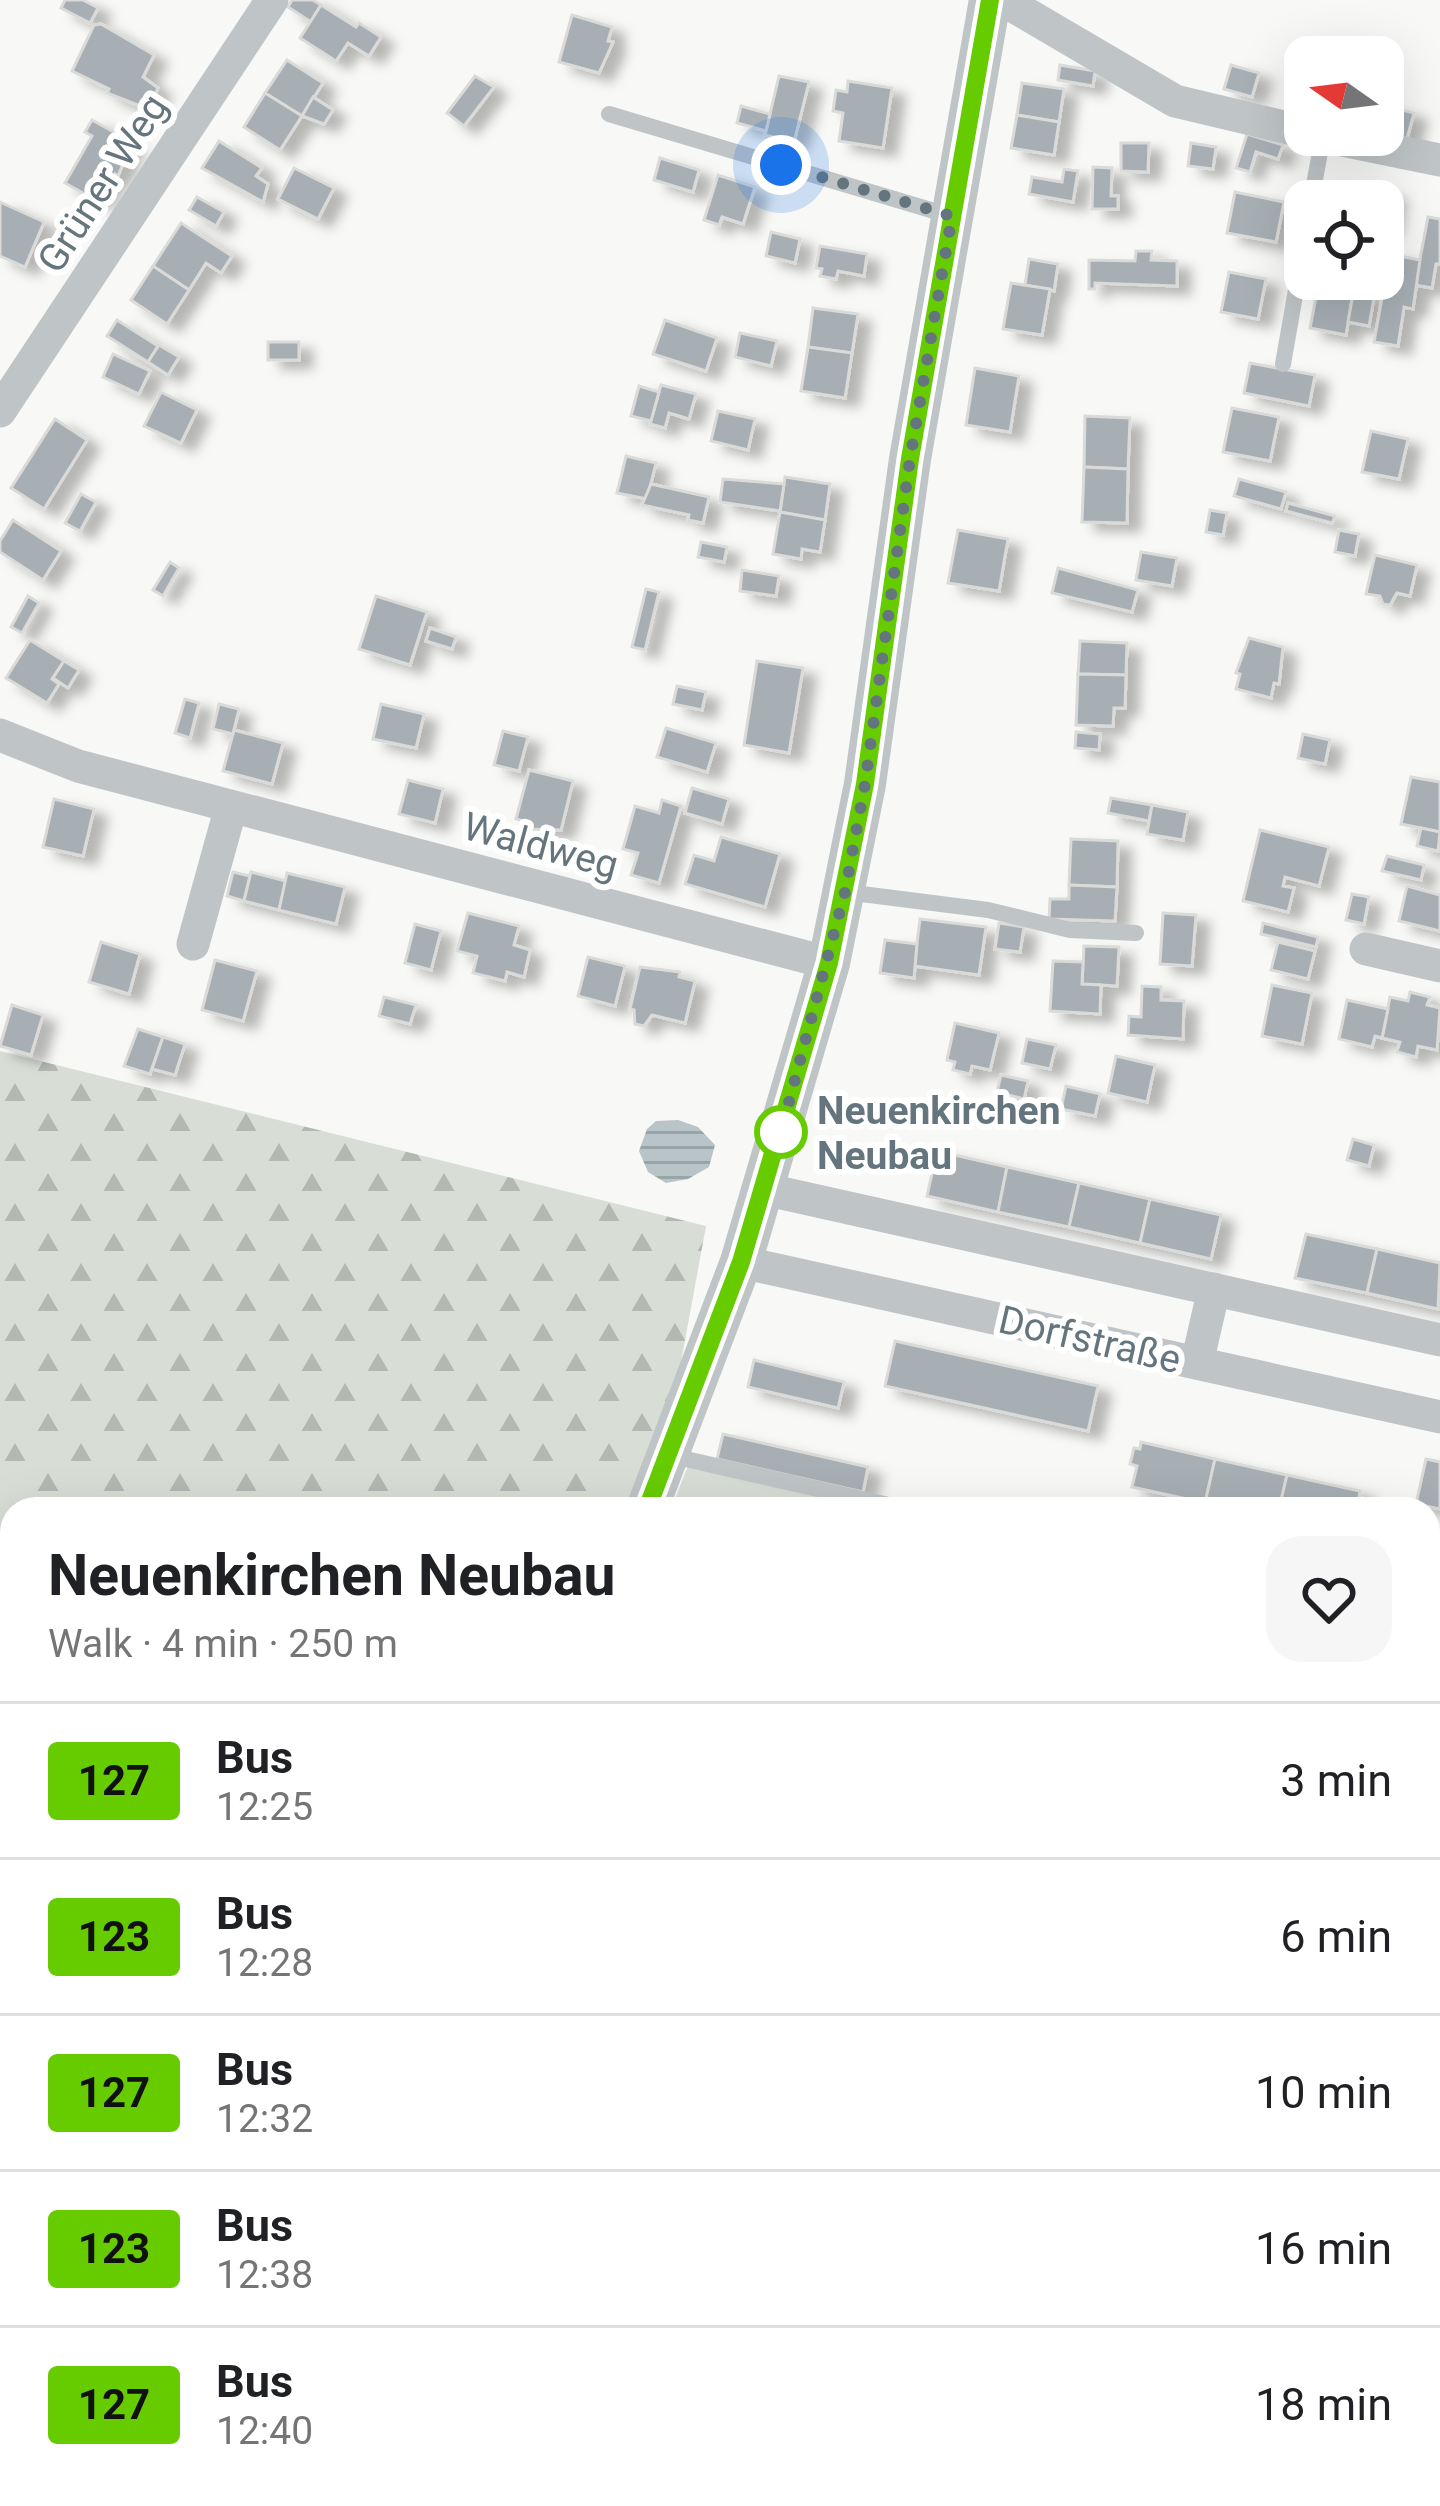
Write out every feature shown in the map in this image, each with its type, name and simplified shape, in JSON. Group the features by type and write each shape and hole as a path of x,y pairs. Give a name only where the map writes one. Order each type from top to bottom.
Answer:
{"street":[{"name":"Grüner Weg","path":"0,410 272,0"},
{"path":"651,1497 741,1262 829,963 865,784 910,459 990,0"},
{"path":"1003,0 1175,101 1284,127"},
{"path":"1404,153 1440,160"},
{"name":"Waldweg","path":"0,735 78,766 829,963"},
{"path":"193,944 231,807"},
{"path":"1366,949 1440,966"},
{"name":"Dorfstraße","path":"764,1189 1440,1340"},
{"name":"Dorfstraße","path":"741,1262 1440,1417"},
{"path":"1196,1363 1214,1289"}],"lane":[{"path":"609,114 952,216"},
{"path":"1283,364 1294,300"},
{"path":"845,892 988,910 1070,930 1136,933"},
{"path":"668,1455 853,1497"}],"green space":[{"path":"0,1051 706,1226 675,1395 638,1497 0,1497"},
{"path":"688,1466 821,1497 676,1497"}],"shaded area":[{"path":"678,1120 698,1127 715,1145 709,1167 688,1179 666,1183 648,1172 639,1151 647,1129 656,1121"}],"building":[{"path":"65,0 83,0 98,8 90,23 61,8"},
{"path":"292,0 321,5 311,22 288,7"},
{"path":"321,5 381,37 369,56 348,43 336,61 300,38"},
{"path":"572,15 612,27 608,41 613,42 599,73 559,62"},
{"path":"101,24 154,55 143,77 158,88 148,109 107,93 109,89 72,71 94,25"},
{"path":"287,60 323,83 302,116 265,93"},
{"path":"1060,65 1095,71 1093,86 1058,80"},
{"path":"1231,65 1259,73 1252,97 1224,89"},
{"path":"475,76 494,87 464,126 447,113"},
{"path":"779,76 809,82 794,142 765,135"},
{"path":"848,81 892,88 883,148 839,141 843,113 833,111 836,90 847,92"},
{"path":"1022,83 1064,89 1059,122 1017,115"},
{"path":"265,93 302,116 280,150 244,127"},
{"path":"313,97 333,110 324,124 302,116"},
{"path":"741,106 770,114 766,131 737,123"},
{"path":"1404,110 1414,113 1404,141"},
{"path":"1017,115 1059,122 1054,155 1011,148"},
{"path":"92,120 132,142 118,176 115,174 99,202 65,183 92,136 85,132"},
{"path":"1247,134 1283,145 1278,159 1256,152 1250,172 1236,168"},
{"path":"219,141 262,168 256,176 268,184 263,202 202,168"},
{"path":"1121,143 1149,143 1148,172 1121,171"},
{"path":"1191,143 1216,147 1213,169 1188,166"},
{"path":"660,158 699,170 693,192 654,180"},
{"path":"1093,167 1112,168 1111,196 1118,196 1118,209 1092,209"},
{"path":"294,168 334,188 318,219 278,199"},
{"path":"1064,169 1078,171 1073,202 1029,194 1032,177 1062,182"},
{"path":"718,175 755,187 743,224 722,217 719,225 704,220"},
{"path":"1235,192 1284,202 1276,242 1227,233"},
{"path":"197,197 224,212 216,226 189,210"},
{"path":"0,202 44,222 25,267 0,256"},
{"path":"1428,217 1440,219 1440,264 1436,264 1432,288 1415,285"},
{"path":"181,223 232,256 221,273 206,263 189,290 153,266"},
{"path":"771,232 800,239 795,263 766,256"},
{"path":"820,246 867,254 864,276 838,271 836,279 820,276 822,269 816,268"},
{"path":"1136,251 1152,251 1151,260 1177,261 1177,286 1095,283 1095,289 1089,289 1089,260 1135,261"},
{"path":"1404,257 1420,260 1413,309 1404,307 1398,346 1374,342 1382,300 1404,300"},
{"path":"1029,259 1058,264 1054,291 1025,285"},
{"path":"153,266 189,290 167,324 131,300"},
{"path":"1229,272 1266,279 1258,319 1221,312"},
{"path":"1011,283 1050,289 1042,335 1003,329"},
{"path":"1315,300 1352,300 1346,335 1310,328"},
{"path":"1352,300 1374,300 1369,326 1348,322"},
{"path":"813,308 858,314 852,353 808,347"},
{"path":"117,320 158,346 148,362 107,336"},
{"path":"665,320 717,338 706,371 653,354"},
{"path":"740,333 777,341 771,366 735,357"},
{"path":"268,342 299,342 299,360 268,360"},
{"path":"159,345 179,357 168,375 148,362"},
{"path":"808,347 852,353 845,398 801,391"},
{"path":"113,354 150,371 139,394 103,377"},
{"path":"1250,363 1315,375 1309,406 1244,393"},
{"path":"975,368 1019,376 1010,432 966,425"},
{"path":"661,385 696,394 689,419 669,413 665,428 650,424"},
{"path":"639,386 659,392 651,421 631,416"},
{"path":"161,392 197,410 181,443 144,426"},
{"path":"1232,408 1279,417 1270,461 1223,452"},
{"path":"718,411 755,419 748,450 711,441"},
{"path":"1085,416 1130,418 1128,469 1084,467"},
{"path":"55,419 87,440 44,509 11,488"},
{"path":"1371,431 1408,439 1399,479 1362,472"},
{"path":"626,456 656,463 647,499 617,493"},
{"path":"1084,467 1128,469 1127,523 1082,522"},
{"path":"785,477 830,484 825,520 780,512"},
{"path":"723,479 784,484 780,511 720,502"},
{"path":"1239,479 1286,492 1281,509 1234,496"},
{"path":"651,484 709,497 703,523 688,520 689,515 642,505"},
{"path":"81,494 96,502 80,531 65,523"},
{"path":"1288,503 1335,516 1332,523 1286,511"},
{"path":"1210,510 1227,513 1223,535 1206,532"},
{"path":"780,512 825,520 820,552 802,549 801,559 773,554"},
{"path":"13,520 61,551 43,580 0,552 0,541"},
{"path":"958,530 1008,539 999,591 948,583"},
{"path":"1339,530 1359,534 1355,556 1335,552"},
{"path":"701,542 727,547 724,562 698,557"},
{"path":"1141,552 1177,558 1172,586 1136,580"},
{"path":"1375,555 1417,565 1410,596 1397,593 1390,605 1383,604 1380,596 1366,594"},
{"path":"170,562 179,568 163,596 153,590"},
{"path":"1058,568 1138,590 1132,612 1052,593"},
{"path":"742,570 779,576 776,596 740,591"},
{"path":"646,589 659,592 645,650 632,647"},
{"path":"28,596 39,603 22,633 11,627"},
{"path":"376,596 427,612 410,665 359,649"},
{"path":"430,628 456,637 452,649 426,641"},
{"path":"1249,638 1283,647 1279,684 1274,683 1271,698 1236,689 1240,674 1236,673"},
{"path":"30,640 64,661 52,679 59,684 47,703 6,678"},
{"path":"1080,641 1127,643 1126,675 1078,674"},
{"path":"64,661 79,670 68,688 53,678"},
{"path":"757,661 803,668 789,753 744,745"},
{"path":"1078,674 1126,675 1125,708 1114,708 1113,726 1076,725"},
{"path":"677,686 706,692 702,710 673,704"},
{"path":"185,699 199,703 190,738 175,733"},
{"path":"219,704 239,709 233,734 213,729"},
{"path":"381,704 424,714 416,748 373,739"},
{"path":"666,728 716,743 707,772 657,757"},
{"path":"234,730 283,743 272,784 223,771"},
{"path":"503,731 528,737 519,771 494,765"},
{"path":"1076,732 1100,734 1099,750 1075,748"},
{"path":"1303,734 1330,740 1325,764 1298,758"},
{"path":"529,770 573,781 561,830 533,829 531,823 516,819"},
{"path":"1411,777 1440,782 1440,832 1401,824"},
{"path":"408,780 443,789 435,823 399,814"},
{"path":"692,788 729,799 722,824 685,813"},
{"path":"1111,798 1152,805 1149,821 1108,813"},
{"path":"54,799 94,809 83,856 43,847"},
{"path":"662,800 681,806 659,883 631,875 638,853 623,849 635,806 659,813"},
{"path":"1152,805 1188,812 1183,840 1147,834"},
{"path":"1421,828 1440,832 1438,851 1417,846"},
{"path":"1260,830 1329,847 1319,886 1285,877 1283,886 1294,888 1288,912 1243,901"},
{"path":"721,837 780,854 765,907 685,884 694,855 714,861"},
{"path":"1071,839 1118,841 1117,887 1069,885"},
{"path":"1387,856 1424,865 1421,880 1382,871"},
{"path":"233,872 250,876 244,901 227,896"},
{"path":"251,872 286,881 279,910 244,901"},
{"path":"287,873 345,887 336,924 279,910"},
{"path":"1069,885 1117,887 1115,921 1049,919 1050,899 1069,899"},
{"path":"1407,886 1440,895 1440,931 1399,921"},
{"path":"1352,894 1369,897 1364,924 1346,920"},
{"path":"468,913 519,926 514,945 530,950 524,977 507,972 505,981 473,973 477,956 457,951"},
{"path":"1163,913 1196,915 1192,966 1160,964"},
{"path":"920,919 986,927 979,975 914,966"},
{"path":"999,923 1024,927 1020,952 995,949"},
{"path":"1263,923 1318,937 1316,947 1261,934"},
{"path":"415,924 441,931 431,970 405,963"},
{"path":"885,940 917,944 914,978 880,973"},
{"path":"101,942 140,954 129,994 89,982"},
{"path":"1278,942 1315,951 1308,979 1271,970"},
{"path":"1084,946 1119,947 1117,986 1082,984"},
{"path":"588,957 625,966 615,1006 578,996"},
{"path":"215,960 257,971 243,1021 202,1010"},
{"path":"1053,961 1083,962 1082,984 1101,985 1100,1014 1050,1011"},
{"path":"640,967 680,972 679,977 695,981 685,1023 652,1015 644,1026 635,1024 630,1009"},
{"path":"1272,985 1312,993 1302,1044 1262,1036"},
{"path":"1142,986 1161,987 1161,1000 1184,1001 1183,1039 1128,1035 1129,1016 1141,1017"},
{"path":"1410,992 1430,997 1427,1005 1440,1008 1437,1050 1418,1046 1416,1057 1397,1052 1400,1042 1382,1038 1390,997 1408,1001"},
{"path":"384,997 416,1005 410,1024 379,1016"},
{"path":"1347,1000 1388,1009 1382,1038 1375,1036 1372,1047 1339,1039"},
{"path":"12,1005 43,1015 31,1055 0,1046"},
{"path":"955,1023 999,1033 990,1070 972,1066 970,1074 953,1070 955,1062 947,1060"},
{"path":"138,1029 163,1037 150,1074 124,1066"},
{"path":"163,1037 185,1044 175,1075 152,1069"},
{"path":"1027,1039 1056,1045 1050,1069 1022,1063"},
{"path":"1116,1056 1155,1065 1147,1102 1108,1093"},
{"path":"1001,1075 1028,1081 1024,1099 997,1092"},
{"path":"1066,1086 1100,1094 1095,1116 1061,1109"},
{"path":"1353,1139 1374,1145 1369,1166 1347,1160"},
{"path":"937,1151 1007,1167 998,1212 927,1196"},
{"path":"1007,1167 1079,1183 1069,1227 998,1212"},
{"path":"1079,1183 1150,1199 1140,1243 1069,1227"},
{"path":"1150,1199 1221,1215 1211,1259 1140,1243"},
{"path":"1306,1234 1377,1249 1367,1293 1295,1278"},
{"path":"1377,1249 1440,1263 1438,1309 1367,1293"},
{"path":"895,1341 1098,1386 1088,1431 885,1386"},
{"path":"754,1360 844,1382 838,1408 748,1387"},
{"path":"723,1434 868,1467 863,1492 717,1459"},
{"path":"1141,1442 1215,1459 1206,1497 1178,1497 1132,1487 1137,1466 1130,1464 1134,1448 1140,1449"},
{"path":"1215,1459 1287,1475 1282,1497 1206,1497"},
{"path":"1426,1459 1440,1462 1440,1497 1418,1497"},
{"path":"1287,1475 1360,1491 1359,1497 1282,1497"}],"bus line":[{"name":"127","path":"652,1497 741,1262 829,963 865,784 910,459 990,0"}],"place":[{"name":"Neuenkirchen Neubau","path":"781,1132"}],"route":[{"path":"781,165 952,216 845,892 781,1132"}]}
